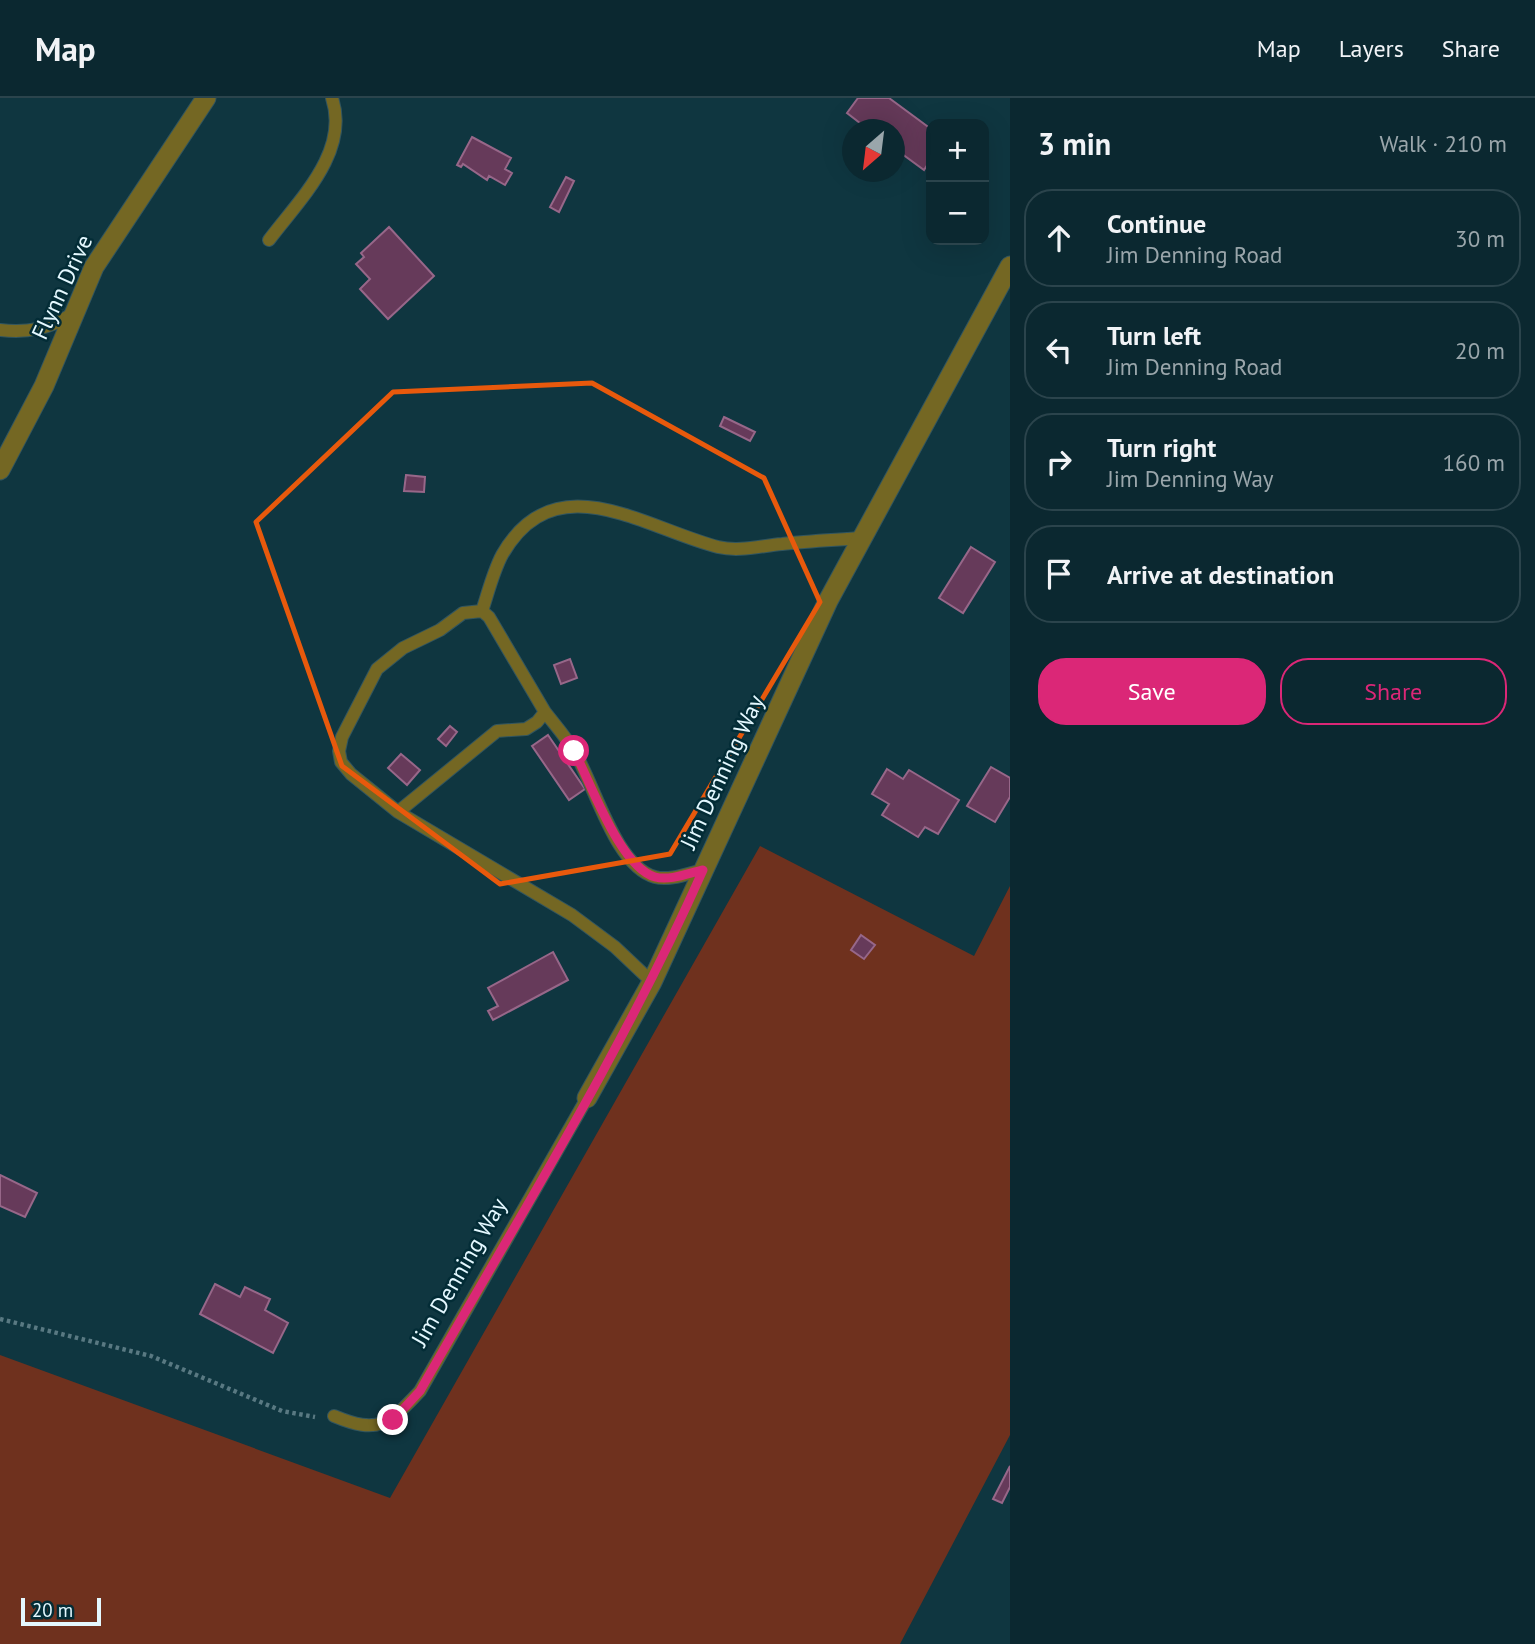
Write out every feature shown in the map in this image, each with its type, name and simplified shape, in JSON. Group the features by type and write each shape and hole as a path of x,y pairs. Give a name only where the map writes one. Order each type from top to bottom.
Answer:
{"street":[{"name":"Flynn Drive","path":"0,470 44,386 94,267 206,98"},
{"name":"Jim Denning Way","path":"587,1098 652,982 828,601 1010,266"}],"lane":[{"path":"269,240 334,148 336,125 332,98"},
{"path":"0,330 40,330 55,325 75,312"},
{"path":"482,611 501,557 519,530 548,512 578,504 632,515 719,547 748,549 862,538"},
{"path":"652,982 615,947 572,915 398,812 341,762 339,751 342,737 377,668 403,648 440,630 463,613 482,611 489,617 545,712 574,751 620,846 636,868 655,877 667,878 703,870"},
{"path":"398,812 497,731 526,729 537,723 545,712"},
{"name":"Jim Denning Way","path":"334,1416 372,1427 393,1420 420,1391 587,1098"}],"path":[{"path":"0,1319 151,1356 282,1411 309,1417 334,1416"}],"highlighted area":[{"path":"592,383 764,478 820,602 670,854 500,884 342,766 256,522 393,392"}],"shaded area":[{"path":"760,846 974,956 1010,886 1010,1435 900,1644 0,1644 0,1355 390,1498"}],"building":[{"path":"858,98 889,98 926,125 924,170 905,156 905,119 855,119 847,113"},
{"path":"472,137 511,158 505,169 512,173 505,185 489,176 487,180 463,164 461,167 457,165"},
{"path":"566,177 574,181 559,212 550,207"},
{"path":"389,227 434,276 388,319 360,289 370,279 356,264 364,257 361,253"},
{"path":"724,417 755,432 750,441 720,426"},
{"path":"406,475 425,477 424,492 404,491"},
{"path":"971,547 995,562 963,613 939,598"},
{"path":"570,659 577,678 561,684 554,665"},
{"path":"450,726 457,732 446,746 438,739"},
{"path":"548,735 585,789 569,800 532,746"},
{"path":"401,754 420,770 407,785 388,768"},
{"path":"991,767 1010,778 1010,797 995,822 967,806"},
{"path":"887,769 903,779 909,770 959,800 938,834 925,827 918,837 882,815 889,804 872,794"},
{"path":"861,935 875,945 864,959 851,950"},
{"path":"553,952 568,980 493,1020 488,1011 498,1006 488,988"},
{"path":"0,1175 37,1193 25,1217 0,1206"},
{"path":"215,1284 240,1297 245,1287 270,1299 265,1310 288,1323 273,1353 200,1314"},
{"path":"1010,1466 1010,1487 1002,1503 993,1499"}],"route":[{"path":"393,1420 420,1391 587,1098 652,982 703,870 667,878 655,877 636,868 620,846 574,751"}]}
